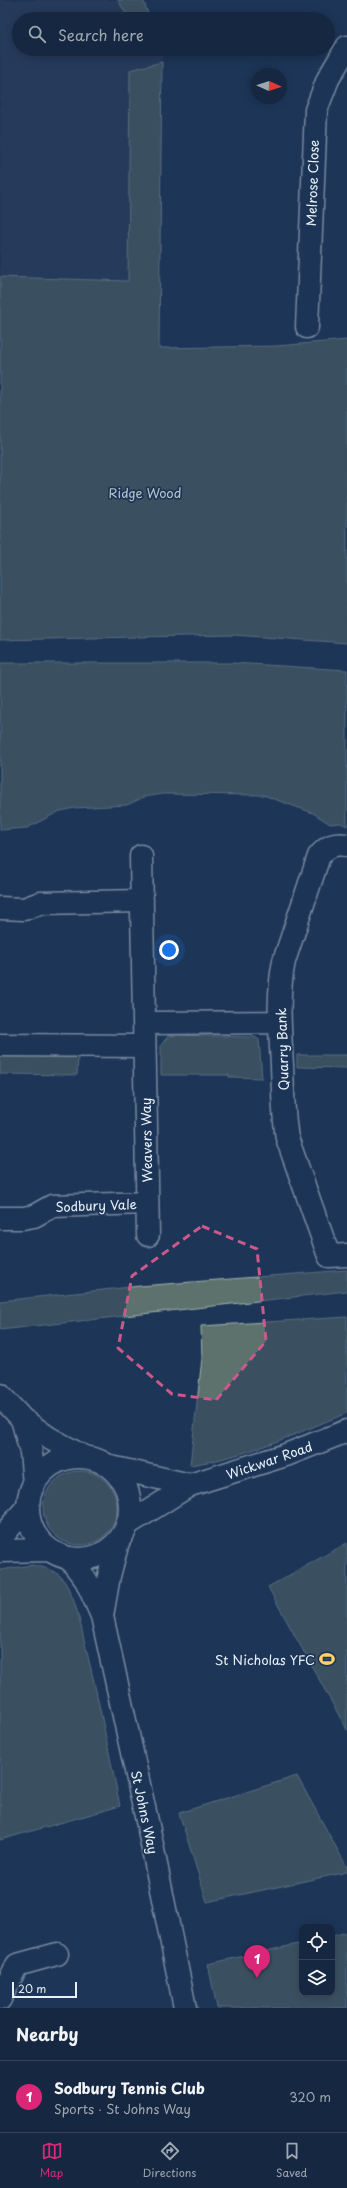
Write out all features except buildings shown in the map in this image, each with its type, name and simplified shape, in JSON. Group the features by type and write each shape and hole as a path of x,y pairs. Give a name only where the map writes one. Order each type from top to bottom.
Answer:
{"street":[{"name":"Melrose Close","path":"306,327 316,110 328,79 347,47"},
{"name":"Quarry Bank","path":"347,845 336,843 328,846 319,856 284,961 281,979 280,1022 284,1122 287,1138 328,1256 347,1255"},
{"name":"Weavers Way","path":"141,856 148,1234"},
{"path":"0,908 24,908 40,904 142,901"},
{"path":"144,1022 280,1022"},
{"path":"0,1045 144,1046"},
{"name":"Sodbury Vale","path":"0,1218 23,1218 34,1216 52,1206 147,1203"},
{"path":"0,1395 22,1419 49,1438 84,1457 100,1461 111,1467 190,1485"},
{"path":"0,1539 28,1506 34,1484 31,1452 22,1419"},
{"name":"Wickwar Road","path":"0,1551 60,1554 81,1560 95,1557 123,1533 190,1485 286,1455 347,1431"},
{"path":"34,1484 43,1472 56,1462 68,1458 84,1457"},
{"path":"111,1467 122,1480 129,1495 130,1512 123,1533"},
{"path":"28,1506 32,1529 60,1554"},
{"name":"St Johns Way","path":"102,1616 109,1576 123,1533"},
{"name":"St Johns Way","path":"60,1554 86,1580 102,1616 149,1830 185,2008"},
{"path":"0,1999 17,1965 57,1954"}],"highlighted area":[{"path":"202,1226 257,1249 266,1341 216,1400 172,1394 118,1348 132,1276"}],"shaded area":[{"path":"0,0 118,0 125,12 12,12 12,56 162,56 162,62 130,70 128,281 0,277"}],"green space":[{"path":"118,0 143,0 147,12 125,12"},
{"name":"Ridge Wood","path":"162,62 159,348 277,346 347,340 347,643 233,635 0,640 0,277 128,281 130,70"},
{"path":"0,663 233,663 347,670 347,826 341,823 330,824 313,813 263,795 163,794 144,797 127,805 75,808 60,811 27,828 0,830"},
{"path":"169,1035 255,1037 259,1040 262,1078 229,1077 229,1075 161,1075 161,1045"},
{"path":"0,1054 78,1055 77,1075 0,1074"},
{"path":"297,1055 347,1055 347,1068 297,1067"},
{"path":"347,1270 347,1291 0,1330 0,1301 140,1286"},
{"path":"347,1317 347,1413 251,1451 190,1465 202,1358 201,1326"},
{"path":"80,1471 94,1474 106,1482 114,1494 117,1508 114,1522 106,1534 94,1542 80,1545 66,1542 54,1534 46,1522 43,1508 46,1494 54,1482 66,1474"},
{"name":"St Nicholas YFC","path":"347,1543 347,1730 268,1587"},
{"path":"32,1565 50,1570 60,1576 74,1600 95,1687 120,1806 0,1840 0,1570"},
{"path":"297,1776 347,1867 347,1872 207,1902 179,1813"},
{"path":"347,1932 347,2008 217,2008 208,1964 299,1944 299,1996 335,1996 335,1935"}],"place":[{"name":"St Nicholas YFC","path":"327,1659"},
{"name":"Sodbury Tennis Club","path":"257,1978"}]}
